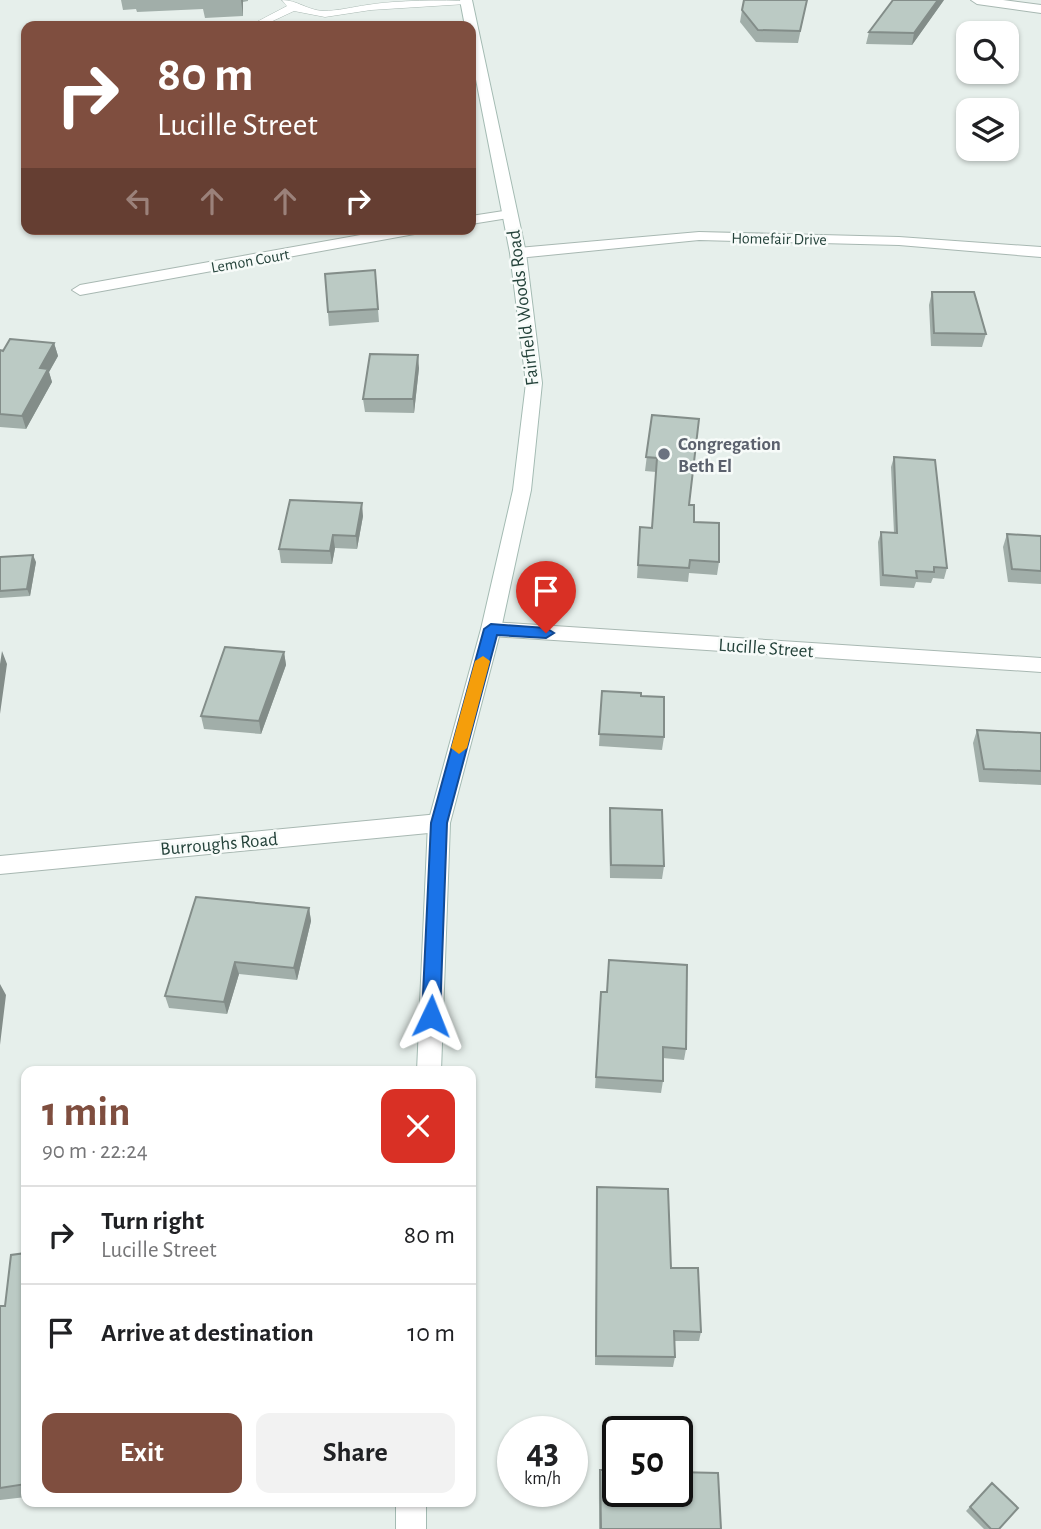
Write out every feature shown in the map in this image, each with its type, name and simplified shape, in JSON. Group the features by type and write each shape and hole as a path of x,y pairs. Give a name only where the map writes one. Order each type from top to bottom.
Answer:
{"street":[{"path":"977,0 1041,9"},
{"name":"Fairfield Woods Road","path":"466,1 470,21"},
{"name":"Fairfield Woods Road","path":"429,1066 439,823 491,629 522,490 534,383 517,253 476,49"},
{"path":"476,219 510,214"},
{"name":"Lemon Court","path":"80,290 387,235"},
{"name":"Homefair Drive","path":"517,253 699,236 899,241 1041,252"},
{"name":"Lucille Street","path":"491,629 1041,665"},
{"name":"Burroughs Road","path":"0,865 439,823"},
{"path":"411,1507 411,1529"}],"lane":[{"path":"262,21 291,4 325,14 371,4 466,1"}],"building":[{"path":"744,0 807,0 800,31 758,30 742,10"},
{"path":"893,0 938,0 914,33 869,32"},
{"path":"375,270 378,309 328,312 325,274"},
{"path":"932,292 974,292 986,334 934,333"},
{"path":"10,339 54,343 40,368 48,369 22,416 0,414 0,350 3,351"},
{"path":"370,354 418,355 413,399 363,399"},
{"path":"652,415 699,419 689,505 694,505 694,522 719,523 719,562 690,560 689,568 638,565 640,527 652,528 657,458 646,457"},
{"path":"894,457 935,460 947,568 934,567 934,572 916,571 917,578 883,575 881,532 897,533"},
{"path":"290,500 362,503 356,536 333,535 330,551 279,549"},
{"path":"1007,534 1041,536 1041,571 1012,569"},
{"path":"33,555 27,589 0,591 0,557"},
{"path":"225,647 284,652 259,721 201,716"},
{"path":"602,691 664,697 664,737 599,734"},
{"path":"977,730 1041,733 1041,771 984,769"},
{"path":"610,808 662,810 664,866 611,865"},
{"path":"196,897 309,908 294,968 235,962 224,1002 165,996"},
{"path":"609,960 687,965 686,1049 663,1047 663,1081 596,1077 601,992 607,992"},
{"path":"597,1187 668,1189 671,1268 698,1268 701,1332 674,1331 675,1357 596,1356"},
{"path":"21,1254 21,1485 0,1488 0,1306 5,1306 11,1255"},
{"path":"600,1470 602,1507 693,1507 693,1472 718,1473 721,1529 601,1529"},
{"path":"992,1483 1018,1508 999,1529 991,1529 970,1507"}],"slow traffic":[{"path":"459,748 483,661"}],"place":[{"name":"Congregation Beth El","path":"664,454"}],"route":[{"path":"431,1016 439,823 491,629 546,633"}]}
